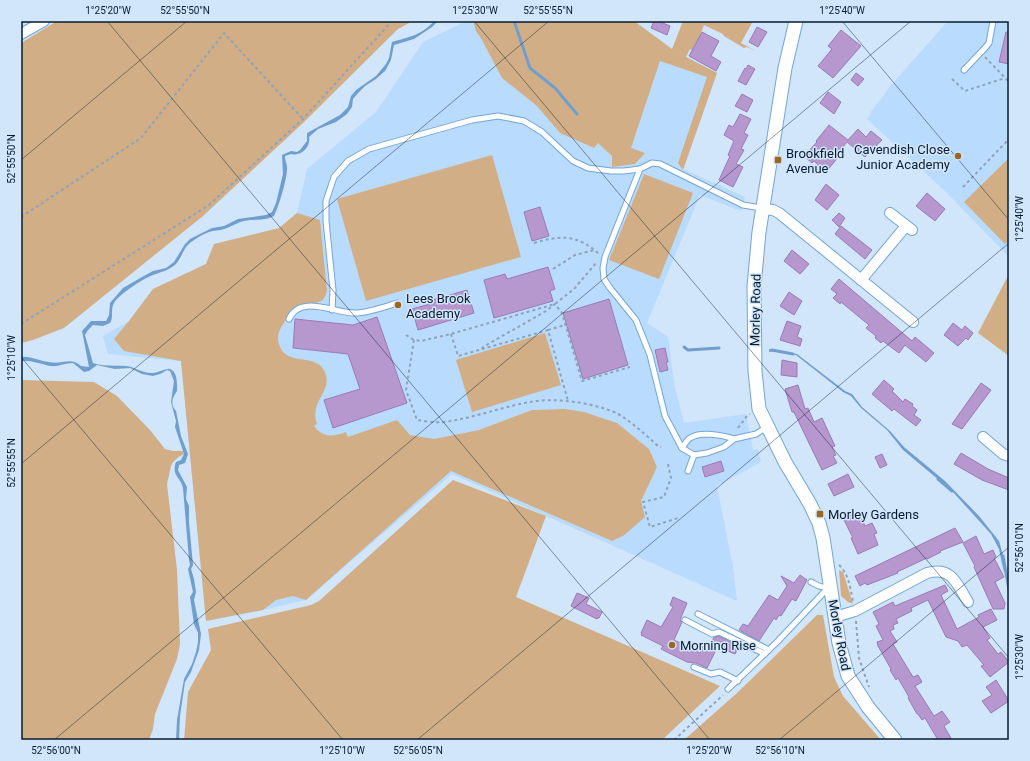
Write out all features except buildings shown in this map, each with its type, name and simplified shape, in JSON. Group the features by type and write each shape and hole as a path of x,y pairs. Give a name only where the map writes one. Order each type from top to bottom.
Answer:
{"street":[{"path":"21,34 44,21"},
{"name":"Morley Road","path":"796,21 785,68 759,232 754,286 754,371 759,409 785,462 810,504 819,523 823,538 842,657 848,676 868,707 895,740"},
{"path":"763,208 774,210 779,213 913,322"},
{"path":"860,280 909,228 890,213"},
{"path":"983,438 1003,454 1009,456"},
{"path":"835,617 855,611 927,573 937,570 943,571 954,578 968,602"}],"lane":[{"path":"964,70 989,43 993,21"},
{"path":"332,310 333,290 326,221 326,201 334,177 348,160 369,149 472,120 498,116 524,121 542,132 573,161 588,168 624,172 640,169 652,163 660,164 743,205 763,208"},
{"path":"640,169 605,257 603,268 604,278 610,288 636,320 650,355 665,416 682,448 694,455 706,454 718,449 734,439 756,434 767,427"},
{"path":"289,319 294,311 306,306 355,313 397,304"},
{"path":"682,448 690,438 702,434 724,435 734,439"},
{"path":"688,471 694,455"},
{"path":"811,582 820,587 825,588 830,586"},
{"name":"Morley Road","path":"728,690 767,652 830,586"},
{"path":"698,614 767,652"},
{"path":"685,620 712,634 718,632 767,652"},
{"path":"694,668 711,674 720,672 738,681"}],"path":[{"path":"21,324 209,205 303,119 392,21"},
{"path":"21,217 141,138 224,33 303,119"},
{"path":"981,53 1009,82"},
{"path":"952,79 965,91 1005,78"},
{"path":"963,187 1009,139"},
{"path":"534,243 552,238 569,238 586,244 605,257"},
{"path":"553,269 575,254 594,250"},
{"path":"482,349 483,347 546,311 566,296 600,259 605,257"},
{"path":"555,304 562,313 582,381 630,367"},
{"path":"406,335 414,340 421,341 451,334 555,304"},
{"path":"451,334 458,356 566,325"},
{"path":"548,330 568,401"},
{"path":"414,340 406,390 417,420 442,422 476,416 531,401 568,401 601,407 619,415 642,430 658,446 661,447"},
{"path":"738,428 750,414"},
{"path":"668,464 671,478 664,497 642,502 650,527 678,518"},
{"path":"826,560 839,565 844,570 848,582 855,611 859,658 869,686 868,707"},
{"path":"674,740 728,690"}],"shaded area":[{"path":"57,21 413,21 398,29 303,123 203,216 64,328 21,343 21,43"},
{"path":"434,21 438,21 414,39 394,45 391,60 385,71 359,92 353,99 352,107 347,114 336,122 318,129 309,137 307,148 302,153 285,156 287,171 285,184 274,216 271,218 244,221 222,230 209,232 196,238 186,247 175,265 132,287 116,300 112,308 112,318 110,323 103,326 93,325 85,335 93,363 130,367 149,373 170,369 173,371 176,379 177,391 172,403 176,411 181,436 188,454 185,463 179,465 178,470 187,487 186,499 189,506 193,565 191,569 196,592 194,600 201,634 199,650 191,672 185,682 180,716 179,740 176,740 177,720 184,679 192,664 196,652 198,633 194,624 190,597 193,592 188,569 190,565 183,488 175,473 176,462 181,460 184,454 175,427 176,421 171,402 174,381 170,371 167,370 153,376 142,374 130,368 115,369 97,365 89,371 84,372 73,363 50,366 21,361 21,357 28,357 54,363 70,361 81,366 89,367 82,331 91,321 106,321 109,315 110,303 123,288 153,271 166,268 174,262 185,244 190,239 212,228 224,226 238,219 266,215 272,212 276,203 283,174 282,155 291,151 297,152 300,150 307,141 307,133 340,115 348,107 351,96 356,90 376,76 386,64 389,58 392,42 410,37 420,32"},
{"name":"Lees Brook Academy","path":"466,21 634,21 672,49 717,73 683,169 745,197 741,211 700,195 647,323 668,337 674,383 684,423 746,414 753,450 758,449 761,462 717,486 733,567 737,601 452,474 306,600 206,621 181,361 108,354 103,336 129,321 153,289 206,264 214,244 279,228 297,213 307,169 376,112 423,42"},
{"path":"473,21 634,21 672,49 683,21 753,21 741,43 756,51 747,47 744,48 723,34 704,25 694,51 690,49 686,57 717,73 683,170 678,163 707,77 660,61 631,148 645,153 635,164 612,167 612,156 598,143 594,148 560,133 537,106 502,78 476,31"},
{"name":"Cavendish Close Junior Academy","path":"948,21 1009,21 1009,257 946,192 867,119 893,83"},
{"path":"492,155 521,257 366,301 337,199"},
{"path":"1009,158 1009,240 1005,244 964,202"},
{"path":"644,174 693,193 659,279 609,260"},
{"path":"297,213 320,220 327,291 322,300 300,305 291,310 280,329 278,341 283,351 288,356 317,363 326,375 326,387 318,404 315,416 317,424 314,426 317,430 328,435 337,435 346,432 348,437 397,420 410,435 434,439 479,430 532,410 565,409 584,412 617,423 649,449 657,467 641,501 645,517 623,536 612,541 451,471 306,600 293,596 276,600 263,610 206,621 181,361 124,351 114,339 153,289 206,264 214,244 279,228"},
{"path":"1009,274 1009,356 978,333"},
{"path":"545,333 561,385 472,412 456,360"},
{"path":"769,349 797,354 845,391 852,394 862,407 890,431 904,447 945,481 979,516 999,541 1003,555 1004,573 999,549 991,534 952,491 903,450 887,430 861,408 851,396 843,392 796,355 778,351 769,352"},
{"path":"21,380 94,382 117,396 150,430 165,449 183,451 184,454 173,462 171,466 167,484 177,570 180,644 177,659 155,714 153,729 149,740 21,740"},
{"path":"453,480 546,516 516,597 720,686 662,740 184,740 188,692 211,650 208,629 311,605 319,601"},
{"path":"839,570 843,572 853,604 841,596"},
{"path":"817,615 823,615 834,677 843,696 881,740 684,740 737,693"}],"waterway":[{"path":"514,21 530,68 555,88 577,114"},
{"path":"684,347 688,350 719,348"},
{"path":"772,350 793,354"},
{"path":"938,479 952,491"},
{"path":"1003,556 1009,590"}],"place":[{"name":"Cavendish Close Junior Academy","path":"958,156"},
{"name":"Brookfield Avenue","path":"778,160"},
{"name":"Lees Brook Academy","path":"398,305"},
{"name":"Morley Gardens","path":"820,514"},
{"name":"Morning Rise","path":"672,645"}]}
